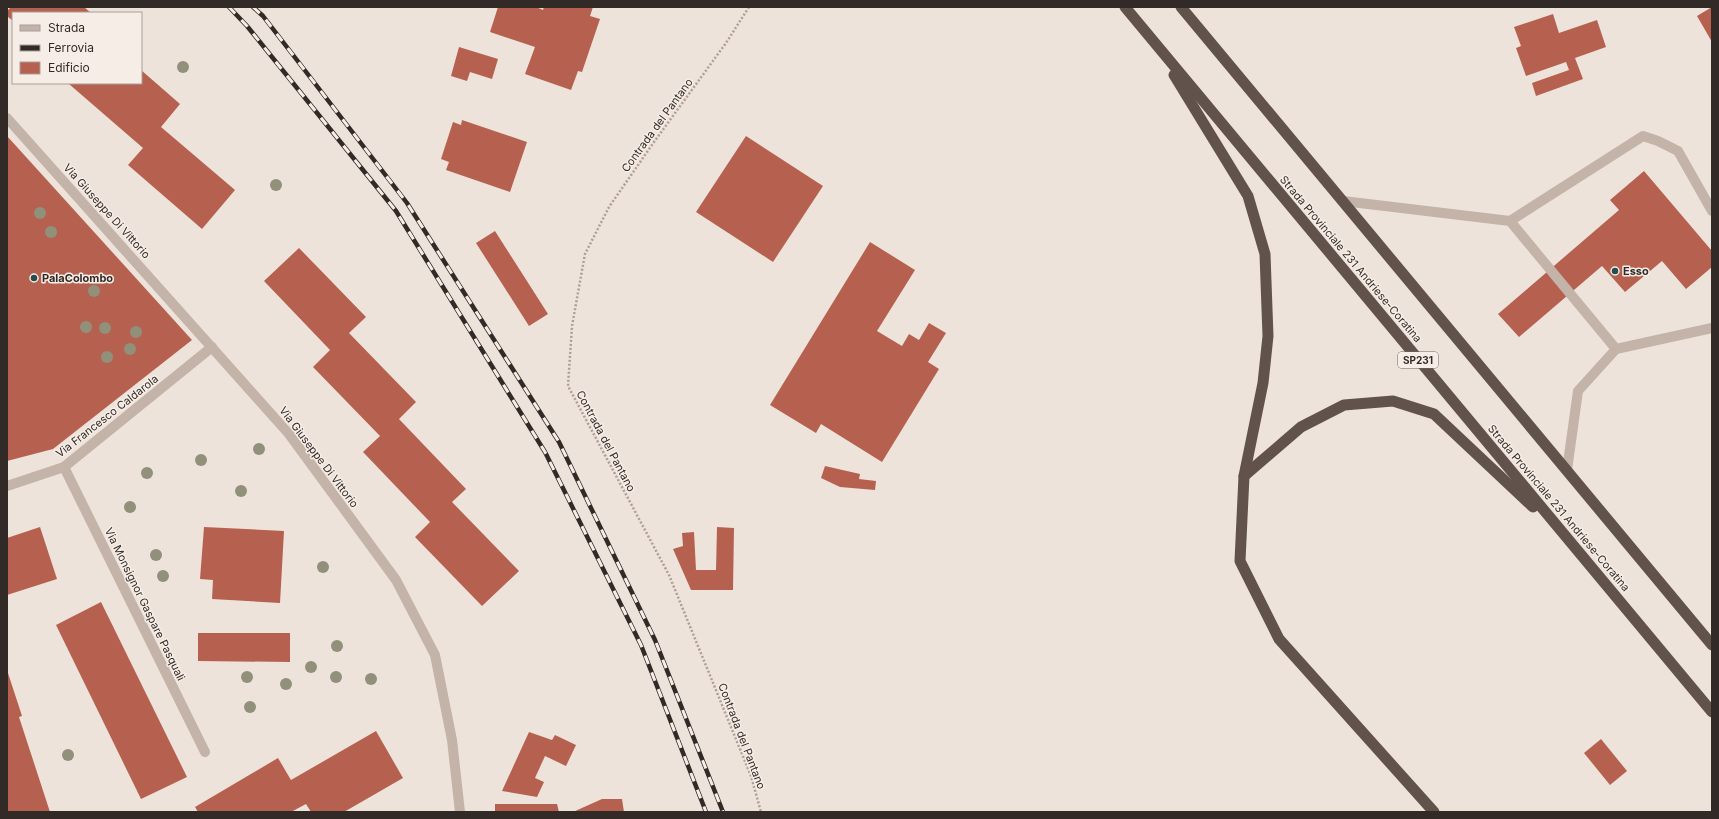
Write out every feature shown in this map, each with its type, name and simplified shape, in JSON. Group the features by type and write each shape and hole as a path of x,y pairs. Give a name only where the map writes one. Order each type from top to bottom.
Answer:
{"highway":[{"name":"Strada Provinciale 231 Andriese-Coratina","path":"1125,7 1712,712"},
{"path":"1181,7 1712,645"},
{"path":"1152,40 1248,196 1265,254 1268,336 1264,383 1244,476 1240,561 1278,639 1434,812"},
{"path":"1244,476 1302,427 1344,405 1394,401 1434,414 1569,540"}],"street":[{"name":"Via Giuseppe Di Vittorio","path":"7,118 289,434 396,580 435,655 452,740 460,812"},
{"path":"1343,201 1510,221 1643,136 1658,141 1678,151 1712,211"},
{"path":"1510,221 1616,349"},
{"path":"1567,470 1578,391 1616,349 1712,328"},
{"name":"Via Francesco Caldarola","path":"7,486 64,467 212,347"},
{"name":"Via Monsignor Gaspare Pasquali","path":"64,467 205,752"}],"path":[{"name":"Contrada del Pantano","path":"749,7 726,43 609,207 584,254 572,326 568,386 669,575 751,776 762,812"}],"building":[{"path":"11,7 84,7 90,12 12,12 12,20 7,16 7,11"},
{"path":"498,7 536,7 543,10 544,7 593,7 590,16 600,19 582,72 578,71 571,90 525,74 535,47 490,32"},
{"path":"1712,7 1712,42 1697,16"},
{"path":"1553,14 1559,33 1597,20 1606,47 1575,58 1583,79 1536,96 1532,83 1569,70 1566,62 1526,76 1516,48 1521,46 1514,27"},
{"path":"459,47 498,59 492,79 470,72 467,81 451,76"},
{"path":"142,71 180,104 161,127 235,190 202,229 128,165 143,148 69,84 142,84"},
{"path":"462,120 527,142 510,192 446,170 449,162 441,159 453,122 461,125"},
{"path":"7,136 192,340 53,449 7,461"},
{"path":"746,136 823,186 773,262 696,212"},
{"path":"1644,171 1712,251 1712,267 1686,289 1662,261 1625,292 1602,266 1519,337 1498,314 1619,210 1610,200"},
{"path":"495,231 548,314 529,326 476,243"},
{"path":"870,242 915,270 877,331 902,346 909,334 919,340 929,323 946,333 928,362 939,369 882,462 821,424 816,433 770,405"},
{"path":"299,248 366,317 349,333 416,402 399,419 466,489 452,502 519,571 482,606 415,537 430,522 363,452 380,436 313,367 330,350 264,281"},
{"path":"825,466 860,474 859,479 876,481 875,490 840,487 821,478"},
{"path":"40,527 57,579 7,595 7,538"},
{"path":"204,527 284,531 280,603 212,599 213,580 200,579"},
{"path":"717,527 734,528 733,590 691,590 673,549 683,546 682,533 694,532 696,570 716,570"},
{"path":"101,602 187,777 141,799 56,625"},
{"path":"198,633 290,633 290,662 198,661"},
{"path":"7,670 22,716 19,717 50,812 7,812"},
{"path":"376,731 403,778 344,812 311,812 306,804 291,812 198,812 195,807 278,758 291,780"},
{"path":"529,732 552,740 555,735 576,745 566,766 545,756 535,778 544,782 537,797 502,791"},
{"path":"1601,739 1627,771 1610,785 1584,753"},
{"path":"602,799 622,799 624,812 573,812"},
{"path":"495,804 557,804 559,812 495,812"}],"railway":[{"path":"229,7 247,26 396,211 545,452 641,645 706,812"},
{"path":"253,7 263,16 407,203 559,442 655,640 723,812"}],"place":[{"name":"Esso","path":"1615,271"},
{"name":"PalaColombo","path":"34,278"}]}
